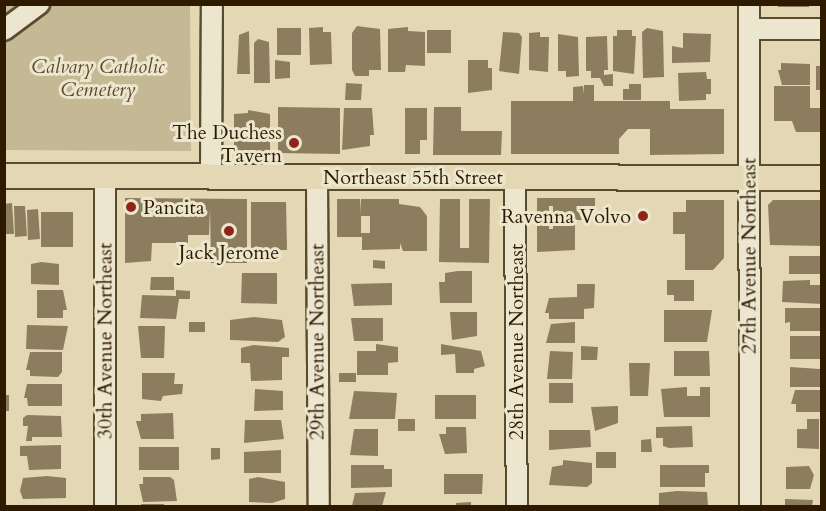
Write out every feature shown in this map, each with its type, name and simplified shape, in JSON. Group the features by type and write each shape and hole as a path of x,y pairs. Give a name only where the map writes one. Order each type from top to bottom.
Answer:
{"main road":[{"name":"Northeast 55th Street","path":"4,176 822,178"}],"street":[{"path":"4,30 39,4"},
{"path":"211,177 212,4"},
{"name":"27th Avenue Northeast","path":"748,4 750,507"},
{"path":"749,28 822,29"},
{"name":"30th Avenue Northeast","path":"105,176 105,507"},
{"name":"29th Avenue Northeast","path":"316,177 319,507"},
{"name":"28th Avenue Northeast","path":"514,177 517,507"}],"green space":[{"name":"Calvary Catholic Cemetery","path":"5,5 190,5 191,151 5,150"}],"building":[{"path":"778,4 809,4 809,7 778,7"},
{"path":"357,26 380,29 381,70 369,70 369,76 355,76 352,70 352,33"},
{"path":"323,27 323,32 331,32 332,64 310,65 309,28"},
{"path":"408,27 408,31 425,32 425,66 406,65 405,72 388,72 388,29"},
{"path":"277,28 301,28 301,55 277,55"},
{"path":"647,28 663,31 664,77 643,78 642,32"},
{"path":"427,30 451,30 451,53 427,53"},
{"path":"617,30 632,30 632,36 636,36 634,74 613,71 613,36 617,36"},
{"path":"249,31 250,74 237,74 239,35"},
{"path":"503,32 519,33 522,37 519,74 499,71"},
{"path":"540,32 540,37 549,37 548,72 529,70 529,33"},
{"path":"683,33 711,34 710,62 672,63 672,46 683,48"},
{"path":"558,34 578,37 579,76 566,77 566,71 558,71"},
{"path":"607,36 608,70 604,70 604,75 613,74 613,86 604,86 600,78 591,78 591,71 586,71 586,37"},
{"path":"258,39 269,42 270,83 254,83 254,43"},
{"path":"275,60 290,62 290,78 275,79"},
{"path":"468,60 488,60 488,68 492,68 492,90 468,93"},
{"path":"781,63 810,64 810,85 782,85 778,70 781,70"},
{"path":"816,66 822,66 822,90 816,90"},
{"path":"706,72 707,79 711,79 711,94 706,94 706,100 679,101 678,73"},
{"path":"346,83 362,84 361,100 345,100"},
{"path":"629,84 641,84 641,100 623,100 623,89 629,89"},
{"path":"584,85 594,85 594,101 573,101 573,87 583,86 584,94"},
{"path":"774,86 810,86 810,108 822,108 822,132 796,132 792,121 774,121"},
{"path":"511,101 670,101 670,109 724,109 724,154 650,155 650,129 628,129 619,139 619,154 511,154"},
{"path":"278,107 340,108 340,154 278,153"},
{"path":"434,107 461,107 461,131 502,131 501,155 433,155"},
{"path":"344,108 372,108 374,135 370,135 370,146 342,150"},
{"path":"405,108 427,108 427,140 420,140 420,154 405,154"},
{"path":"248,110 270,114 270,154 234,155 234,114 248,113"},
{"path":"125,198 247,199 247,263 211,263 210,209 209,235 188,235 188,243 152,243 151,261 125,263"},
{"path":"537,198 595,198 595,220 575,220 575,250 537,252","holes":["549,206 553,206 553,229 549,229"]},
{"path":"337,199 360,199 361,213 361,199 399,199 399,204 420,207 427,216 427,251 403,251 400,243 400,249 362,250 362,237 337,237","holes":["361,216 370,216 370,233 361,233"]},
{"path":"440,199 460,199 460,248 469,248 469,199 490,199 489,263 439,262"},
{"path":"686,200 724,200 724,258 713,270 685,270 685,234 673,234 673,212 686,212"},
{"path":"773,200 822,200 822,246 770,245 768,205"},
{"path":"251,202 286,202 287,250 251,250"},
{"path":"12,203 14,234 4,234 4,204"},
{"path":"14,206 25,206 27,236 15,237"},
{"path":"38,209 40,239 28,240 27,210"},
{"path":"41,212 73,212 73,247 41,247"},
{"path":"789,256 822,256 822,274 789,274"},
{"path":"373,260 385,261 385,269 373,268"},
{"path":"41,262 59,264 59,285 31,284 31,264"},
{"path":"472,271 472,303 440,303 439,282 445,282 445,273"},
{"path":"242,273 277,273 277,304 241,303"},
{"path":"151,277 174,277 174,290 150,290"},
{"path":"667,280 694,280 694,301 674,301 674,295 667,295"},
{"path":"810,280 810,285 822,285 822,304 782,302 783,281"},
{"path":"392,283 392,305 354,306 351,284"},
{"path":"577,284 595,284 594,308 584,309 584,319 549,319 549,313 545,313 549,298 577,297"},
{"path":"37,290 63,290 67,310 63,310 63,318 37,318"},
{"path":"176,290 190,291 190,299 179,299 176,319 140,318 142,295 176,296"},
{"path":"785,308 822,308 822,331 790,331 790,322 785,323"},
{"path":"664,310 712,310 707,342 664,342"},
{"path":"450,312 477,312 477,336 452,340"},
{"path":"254,317 282,320 285,337 278,342 230,340 230,320"},
{"path":"351,318 383,318 383,341 354,341"},
{"path":"189,322 205,322 205,332 189,332"},
{"path":"575,322 575,343 546,343 551,324"},
{"path":"27,325 68,326 63,350 26,349"},
{"path":"138,326 165,326 164,358 141,358"},
{"path":"790,336 822,336 822,359 790,359"},
{"path":"376,344 398,347 398,362 388,363 388,375 357,375 357,351 376,351"},
{"path":"441,344 481,351 485,366 474,369 474,373 456,373 455,354 441,355"},
{"path":"253,345 289,348 289,357 282,357 282,380 251,381 250,363 241,363 241,348"},
{"path":"581,346 598,347 597,360 581,360"},
{"path":"550,351 573,352 572,379 547,379"},
{"path":"674,351 709,351 710,376 674,376"},
{"path":"30,352 62,352 62,372 58,377 30,376 30,370 26,370"},
{"path":"629,363 650,363 648,396 630,396"},
{"path":"790,367 820,369 822,387 790,387"},
{"path":"142,373 175,373 174,384 183,384 182,394 163,396 161,401 142,399"},
{"path":"339,373 356,373 356,382 339,382"},
{"path":"549,383 573,383 573,403 549,403"},
{"path":"27,384 62,384 62,406 28,406 27,398 24,398"},
{"path":"687,387 687,396 700,396 700,387 710,387 710,417 664,417 661,389"},
{"path":"255,389 283,391 283,410 254,411"},
{"path":"795,390 822,390 822,412 796,412 796,404 791,404"},
{"path":"354,391 397,393 395,419 349,419"},
{"path":"4,395 9,395 9,411 4,411"},
{"path":"435,395 476,395 476,419 435,419"},
{"path":"618,406 618,423 595,431 591,407"},
{"path":"173,413 174,439 141,439 136,421 141,421 141,414"},
{"path":"27,415 61,416 62,437 32,437 32,441 26,441 28,426 23,426 23,418"},
{"path":"398,419 415,419 415,431 398,431"},
{"path":"807,419 819,419 819,449 797,448 797,429 807,429"},
{"path":"245,420 281,420 284,439 244,443"},
{"path":"692,426 693,447 669,448 663,446 663,438 656,438 656,427"},
{"path":"446,427 466,427 467,453 445,454 439,434 446,434"},
{"path":"354,429 378,429 378,456 350,455"},
{"path":"549,430 590,430 591,447 549,450"},
{"path":"651,439 652,452 641,452 641,440"},
{"path":"61,445 61,469 29,470 27,456 20,456 20,446"},
{"path":"139,447 179,447 179,470 139,470"},
{"path":"211,448 220,448 220,459 211,460"},
{"path":"281,450 281,473 244,473 244,452"},
{"path":"596,452 616,452 616,468 596,468"},
{"path":"563,460 592,463 592,483 587,487 549,485 552,467 563,465"},
{"path":"351,465 384,465 384,469 392,469 392,487 351,488"},
{"path":"660,465 709,465 709,473 705,473 705,487 660,487"},
{"path":"809,466 814,475 810,489 786,489 786,467"},
{"path":"444,474 483,474 482,494 444,494"},
{"path":"47,476 66,478 66,498 23,499 20,491 23,478"},
{"path":"143,477 170,477 174,480 177,501 143,502 139,484 143,484"},
{"path":"258,477 285,482 285,499 272,503 249,502 249,479"},
{"path":"386,492 382,506 352,506 355,493"},
{"path":"707,492 708,506 659,506 659,493"},
{"path":"785,499 813,500 812,506 785,506"},
{"path":"471,502 471,506 456,506 456,503"},
{"path":"141,504 164,504 164,506 141,506"}],"place":[{"name":"The Duchess Tavern","path":"294,143"},
{"name":"Pancita","path":"131,207"},
{"name":"Ravenna Volvo","path":"643,216"},
{"name":"Jack Jerome","path":"229,231"}]}
